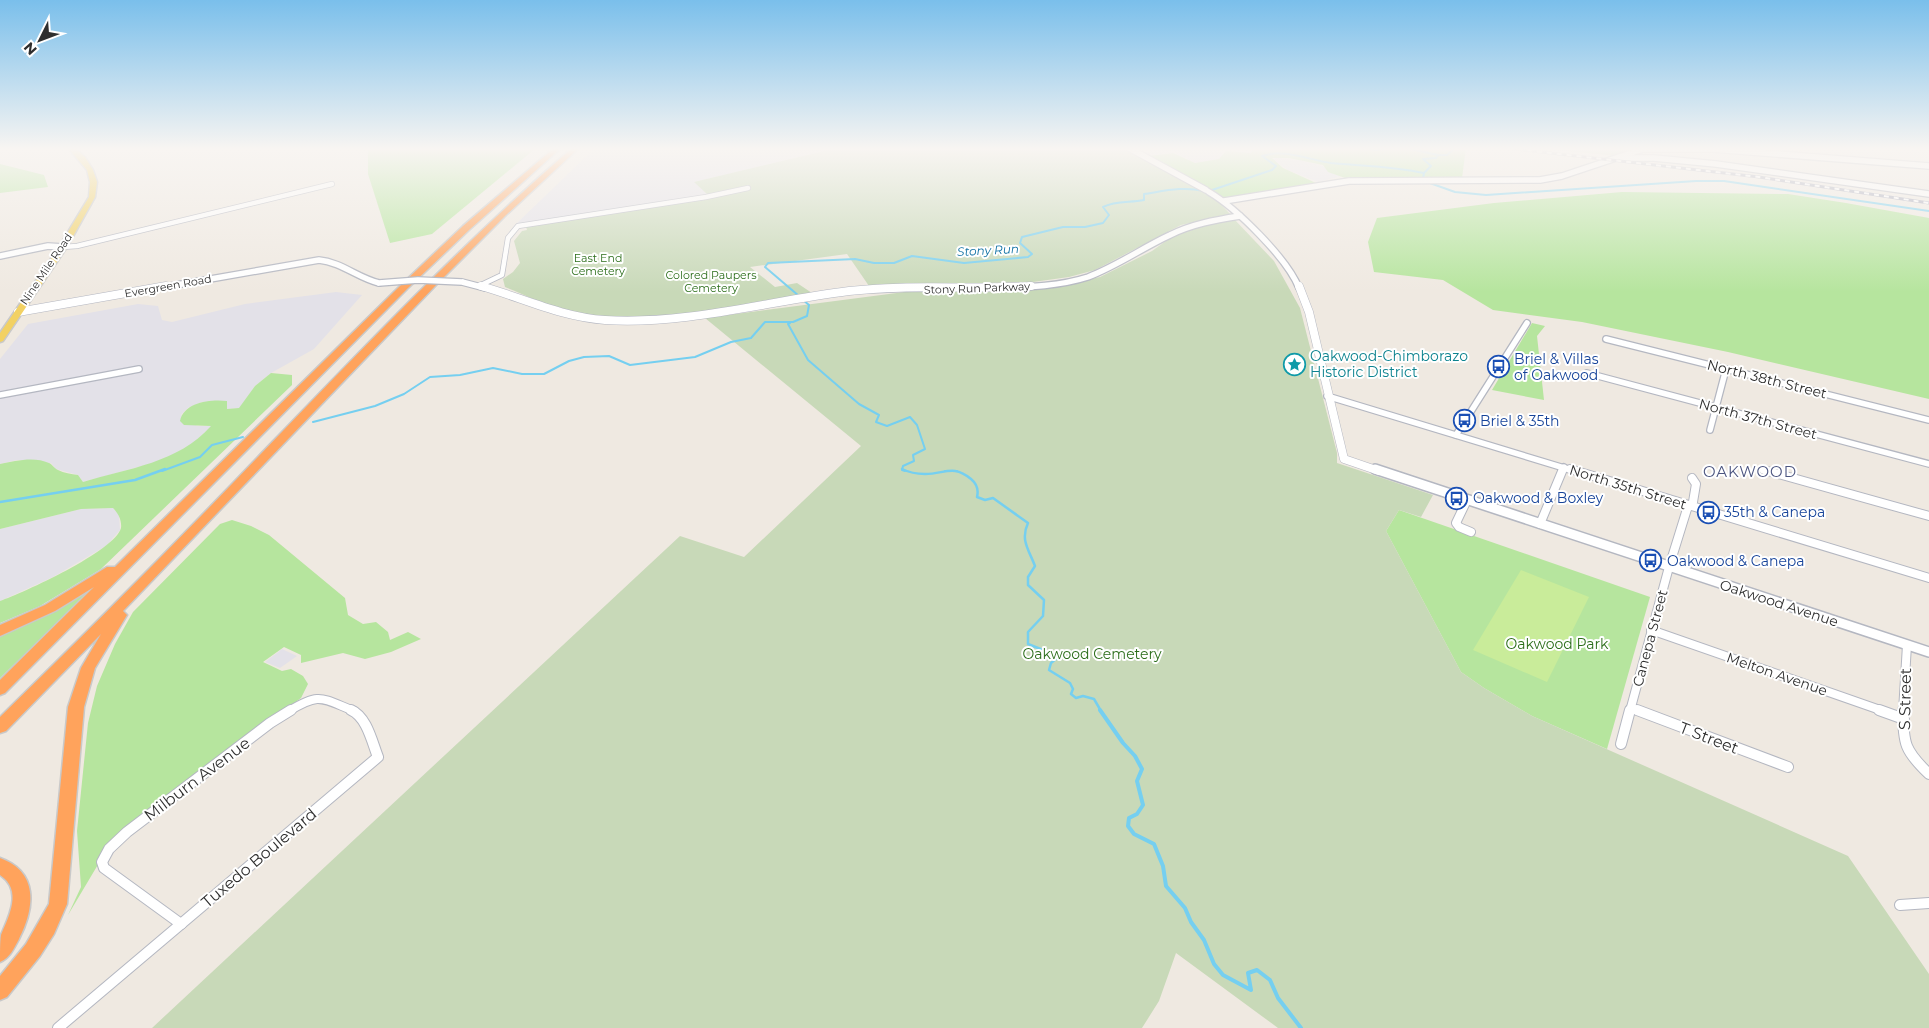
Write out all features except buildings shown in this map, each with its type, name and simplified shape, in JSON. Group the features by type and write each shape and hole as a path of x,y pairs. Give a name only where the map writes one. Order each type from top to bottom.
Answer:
{"highway":[{"path":"0,689 411,281 502,196"},
{"path":"0,727 133,595 433,280 522,196"},
{"path":"0,631 76,594 131,557"},
{"path":"0,990 37,945 58,904 77,699 88,668 133,595"},
{"path":"0,866 12,872 19,882 23,895 21,912 16,926 0,953"}],"main road":[{"name":"Nine Mile Road","path":"0,339 63,247 92,196"}],"street":[{"path":"0,256 48,246 77,246 283,196"},
{"path":"481,285 502,275 508,238 518,226 711,196"},
{"path":"1216,196 1240,216 1282,260 1297,282 1309,312 1327,396"},
{"path":"1224,201 1254,196"},
{"name":"Stony Run Parkway","path":"380,283 418,280 462,282 481,285 540,308 585,318 639,321 702,316 785,300 865,290 1006,288 1071,281 1103,271 1184,228 1240,216"},
{"name":"Evergreen Road","path":"18,312 319,260 335,263 370,281 380,283"},
{"path":"1456,435 1527,323"},
{"name":"North 38th Street","path":"1606,339 1929,420"},
{"path":"0,395 139,369"},
{"path":"1710,430 1714,407 1726,369"},
{"name":"North 37th Street","path":"1587,374 1929,464"},
{"name":"North 35th Street","path":"1327,396 1929,578"},
{"name":"Oakwood Avenue","path":"1327,396 1344,459 1929,652"},
{"path":"1540,524 1564,468"},
{"path":"1764,470 1929,516"},
{"name":"Canepa Street","path":"1621,744 1669,567 1687,509 1693,502 1696,484 1692,478"},
{"path":"1467,500 1456,523 1459,527 1471,532"},
{"name":"Melton Avenue","path":"1651,630 1904,719"},
{"name":"S Street","path":"1907,645 1904,719 1905,745 1909,754 1929,774"},
{"name":"Tuxedo Boulevard","path":"58,1028 378,757 367,727 355,712 326,700 313,698 302,702"},
{"name":"Milburn Avenue","path":"182,924 107,871 102,862 109,848 270,723 302,702"},
{"name":"T Street","path":"1631,708 1788,767"},
{"path":"1900,905 1929,903"}],"shaded area":[{"path":"545,196 702,196 515,225"},
{"path":"336,292 362,295 314,349 271,373 255,386 240,408 227,409 226,407 202,402 188,408 181,415 197,426 212,426 190,446 177,453 157,462 83,482 78,475 56,469 51,463 17,460 0,464 0,359 28,324 138,304 158,306 162,320 172,322 245,304"},
{"path":"113,508 119,515 120,530 106,546 53,577 0,601 0,529 81,509"},
{"path":"282,649 297,656 280,668 265,662"}],"green space":[{"path":"375,196 478,196 432,234 390,243"},
{"path":"702,196 1211,196 1230,214 1181,225 1095,270 1069,277 1033,282 869,286 847,254 750,267 775,287 797,283 812,293 686,315 653,317 590,315 552,306 505,287 503,279 513,272 520,263 514,241 522,231 527,230 526,226"},
{"path":"1221,196 1237,196 1225,198"},
{"path":"1576,196 1801,196 1929,218 1929,399 1728,352 1582,322 1493,310 1443,280 1374,272 1368,242 1377,218 1494,203"},
{"name":"Oakwood Cemetery","path":"1235,220 1274,261 1300,308 1337,453 1337,463 1433,495 1421,517 1399,510 1386,531 1461,672 1532,716 1848,856 1929,974 1929,1028 1278,1028 1176,953 1159,1001 1142,1028 152,1028 680,536 744,557 861,446 705,318 912,291 1005,292 1050,288 1100,277 1152,251 1184,228"},
{"path":"1532,323 1545,326 1537,336 1544,400 1492,390"},
{"path":"271,373 292,375 292,385 101,569 40,606 0,623 0,601 67,570 103,548 115,537 121,528 121,522 113,508 81,509 0,529 0,464 24,460 43,461 60,471 78,475 83,482 152,463 184,448 211,426 184,425 180,421 192,406 206,401 227,401 227,409 239,408 255,386"},
{"name":"Oakwood Park","path":"1399,510 1650,597 1607,749 1532,716 1461,672 1386,531"},
{"path":"232,520 251,526 269,535 345,598 348,615 363,624 376,622 388,632 390,640 408,632 421,639 391,652 365,659 343,653 301,663 301,655 284,647 263,662 282,671 291,669 303,676 308,684 301,698 115,836 68,915 81,887 77,831 88,723 97,686 115,644 133,612 220,524"},
{"path":"1521,570 1589,597 1547,682 1473,650"},
{"path":"93,588 0,678 0,636 60,608"}],"waterway":[{"name":"Stony Run","path":"799,296 765,267 768,263 855,259 874,263 894,263 912,256 964,263 1028,257 1032,254 1020,243 1022,237 1063,227 1085,227 1103,223 1109,215 1103,207 1118,202 1144,200 1144,196"},
{"path":"1826,196 1929,211"},
{"path":"313,422 375,406 404,394 430,377 460,375 493,368 522,374 544,374 569,361 584,357 609,356 630,365 695,357 731,342 751,338 765,322 793,322 807,316 809,305 803,300"},
{"path":"790,323 788,324 808,360 859,404 879,415 876,422 887,426 910,417 917,425 925,449 913,455 914,461 903,466 902,469"},
{"path":"162,471 200,457 212,445 243,437"},
{"path":"0,502 135,480 165,469"},
{"path":"902,469 922,474 949,471"},
{"path":"902,469 905,471"},
{"path":"949,471 954,471"},
{"path":"954,471 965,474 975,483 978,489 977,497 985,500 993,498 1028,523 1025,540 1035,566 1028,577 1028,585 1044,600 1043,616 1028,632 1028,644 1053,654 1057,658 1051,663 1049,670 1070,683 1073,689 1071,694 1076,698 1083,696 1094,699 1101,711"},
{"path":"1100,710 1123,743 1135,756 1142,769 1137,781 1143,805 1137,814 1129,818 1128,826 1134,834 1154,844 1163,866 1166,886 1185,908 1191,922 1204,940 1214,964 1223,975 1251,990 1248,973 1257,970 1270,980 1278,998 1301,1028"}],"railway":[{"path":"1883,196 1929,203"}],"place":[{"name":"Oakwood-Chimborazo Historic District","path":"1294,364"},
{"name":"Briel & Villas of Oakwood","path":"1498,367"},
{"name":"Briel & 35th","path":"1464,421"},
{"name":"Oakwood & Boxley","path":"1457,498"},
{"name":"35th & Canepa","path":"1708,512"},
{"name":"Oakwood & Canepa","path":"1651,561"}],"district":[{"name":"OAKWOOD","path":"1750,471"}],"park label":[{"name":"East End Cemetery","path":"598,264"},
{"name":"Colored Paupers Cemetery","path":"711,281"}]}
